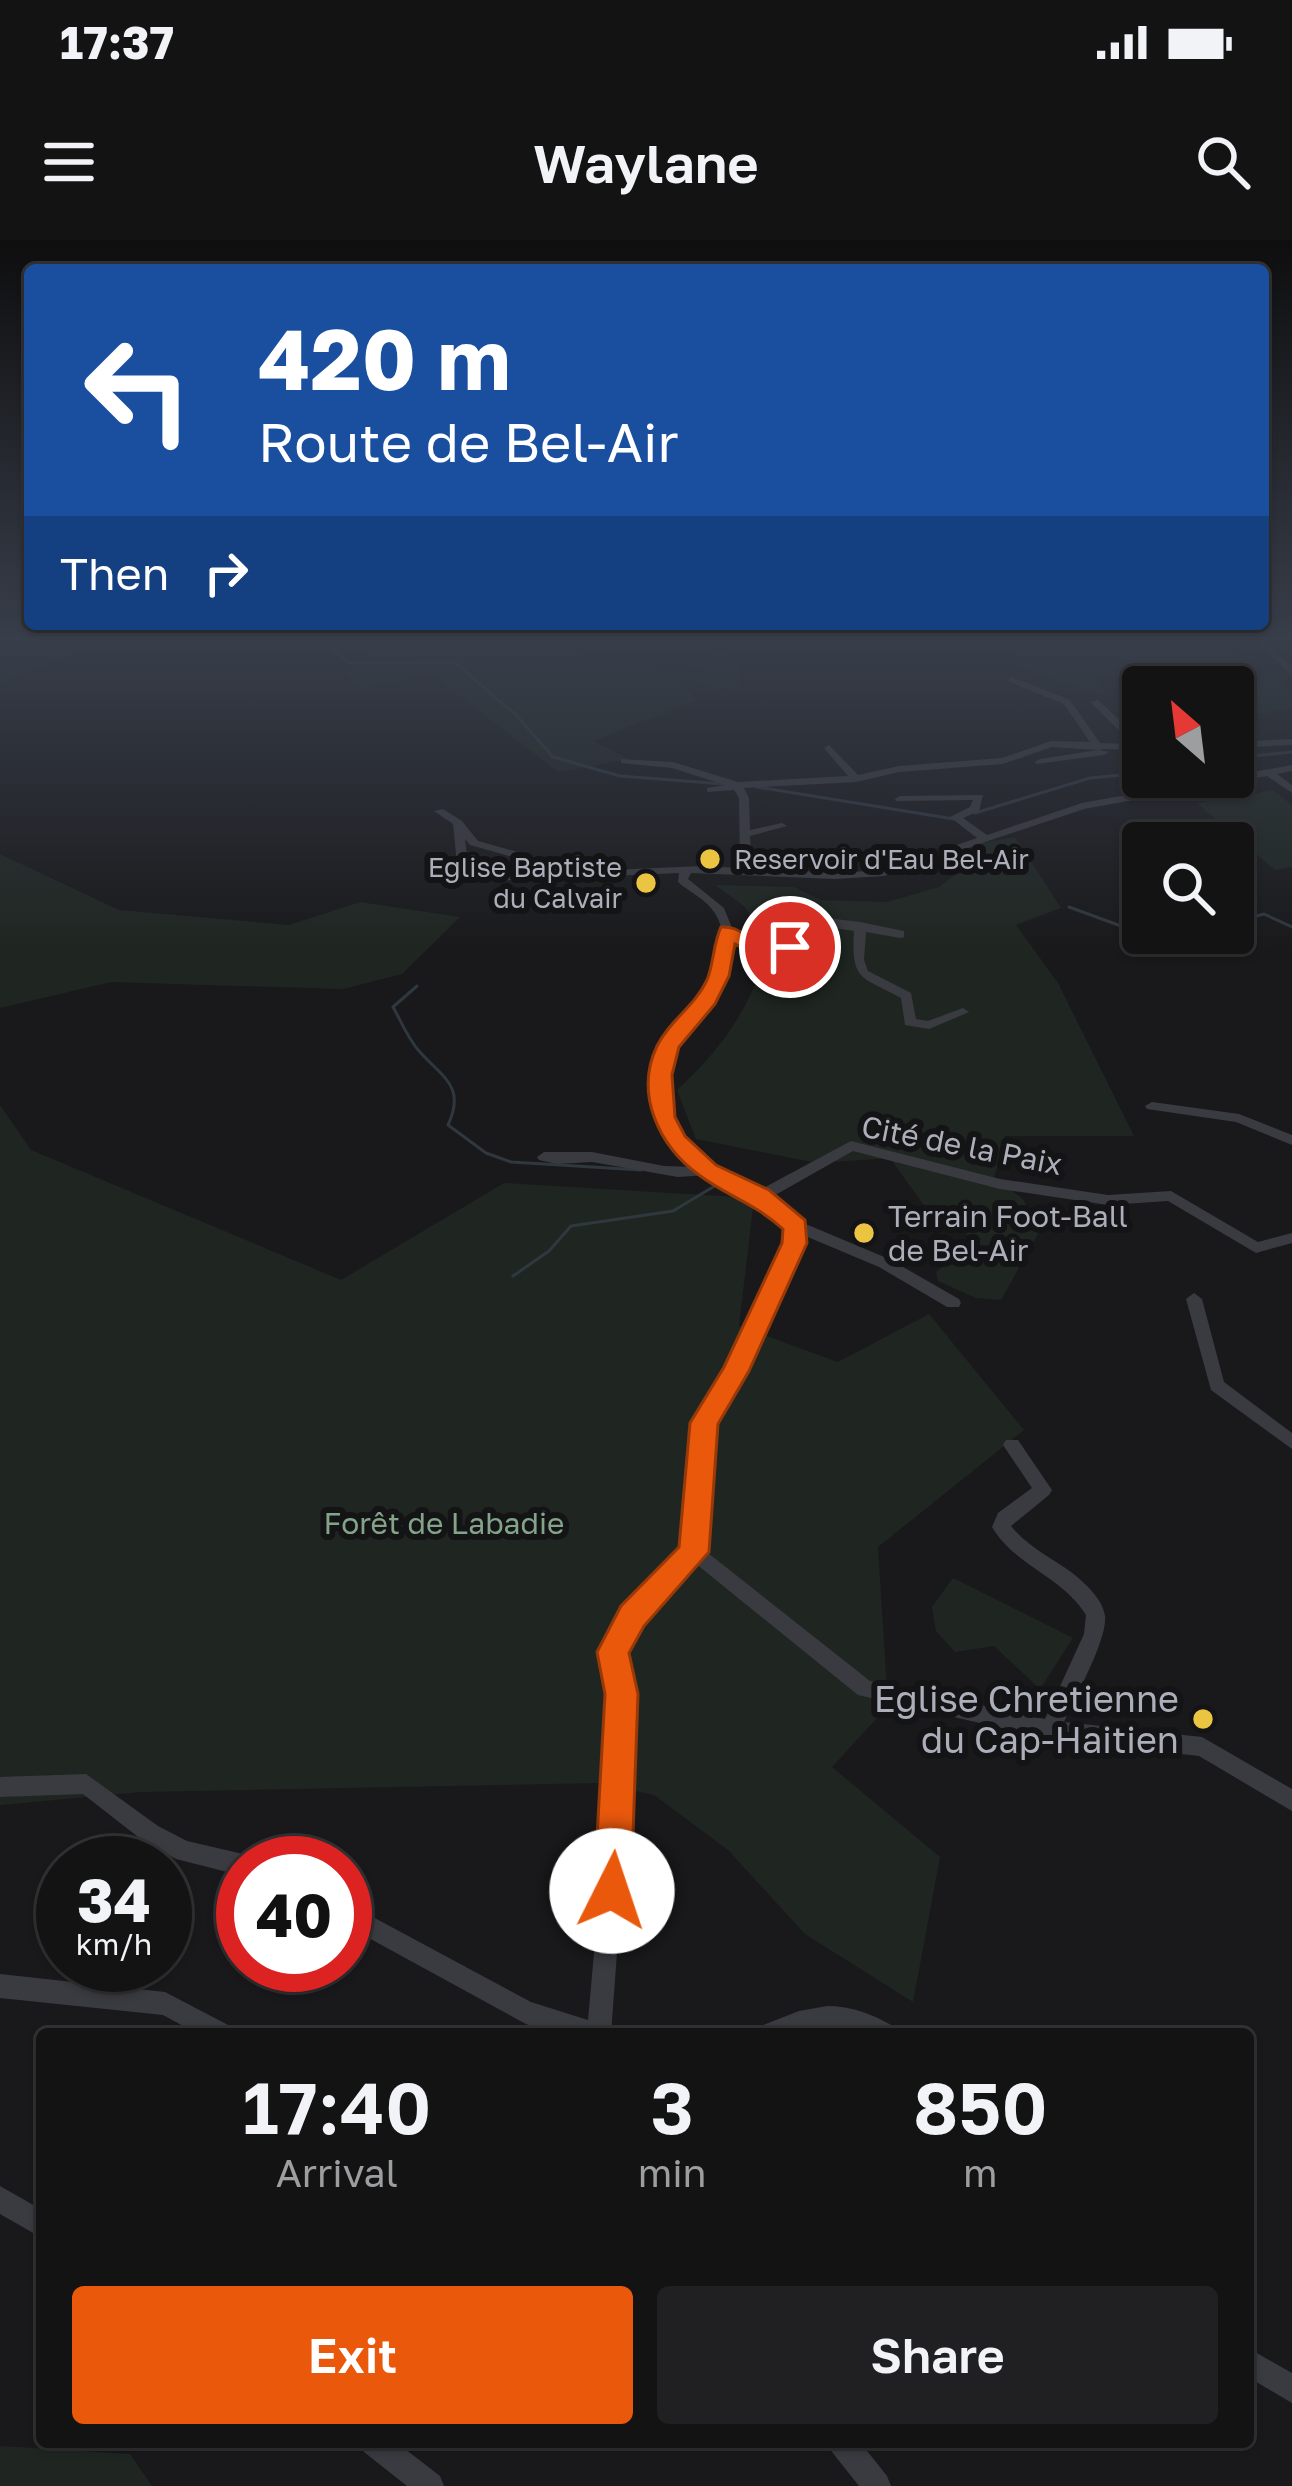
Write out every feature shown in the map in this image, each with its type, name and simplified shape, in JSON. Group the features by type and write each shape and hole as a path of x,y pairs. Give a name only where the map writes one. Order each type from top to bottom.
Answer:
{"street":[{"path":"1095,743 1098,747"},
{"path":"711,790 1003,761 1051,744 1122,748"},
{"path":"829,748 856,779"},
{"path":"1040,762 1122,749"},
{"path":"625,761 673,765 737,786 744,798 746,873"},
{"path":"458,824 459,857 471,879 686,871 884,873 1082,806 1292,768"},
{"path":"1271,774 1292,790"},
{"path":"900,800 981,798 975,809 956,818 987,840"},
{"path":"439,811 474,843 553,865 562,876"},
{"path":"746,834 782,826"},
{"path":"686,871 682,880 721,910 728,931 719,976 704,1004 668,1046 661,1075 667,1128 708,1170 761,1196 796,1226 884,1263 953,1303"},
{"path":"728,931 768,952 794,944 784,923 790,919 900,934"},
{"path":"860,926 858,960 863,973 907,996 910,1022 929,1025 963,1012"},
{"path":"1152,1106 1239,1118 1292,1140"},
{"name":"Cité de la Paix","path":"761,1196 851,1146 1000,1184 1108,1200 1171,1196 1256,1248 1292,1238"},
{"path":"544,1156 567,1163 585,1156 685,1175 708,1170"},
{"path":"598,2028 621,1763 621,1694 613,1652 632,1616 694,1552 704,1423 736,1371 795,1243 796,1226"},
{"path":"1194,1299 1217,1385 1292,1442"},
{"path":"1012,1445 1043,1490 1001,1526 1022,1552 1070,1579 1096,1614 1094,1634 1050,1730"},
{"path":"694,1552 865,1689 1050,1730 1202,1747 1292,1801"},
{"path":"0,1787 86,1784 150,1833 184,1851 216,1859"},
{"path":"372,1928 526,2012 578,2028"},
{"path":"0,1985 165,2005 210,2028"},
{"path":"783,2028 813,2015 867,2022 876,2028"},
{"path":"0,2199 36,2221"},
{"path":"1254,2366 1292,2389"},
{"path":"382,2448 430,2486"},
{"path":"847,2448 878,2486"}],"green space":[{"path":"520,743 597,743 629,759 558,772"},
{"path":"1273,790 1292,805 1292,867 1275,870 1254,852 1254,822 1219,822 1197,803 1254,798 1254,793"},
{"path":"1015,837 1061,908 1016,925 1058,983 1134,1136 1005,1136 994,1178 1023,1199 1039,1232 1001,1300 976,1298 938,1281 936,1272 971,1243 962,1225 928,1211 890,1158 817,1163 696,1139 677,1090 736,1022 755,983 767,940 744,906 715,885 794,887 821,900 887,902 939,887 973,861 968,845"},
{"path":"0,854 119,910 289,925 360,902 460,917 402,974 343,989 111,982 0,1008"},
{"name":"Forêt de Labadie","path":"0,1105 31,1150 341,1280 504,1183 754,1198 739,1326 838,1362 929,1314 1024,1430 878,1547 888,1706 832,1767 940,1857 913,2002 805,1934 728,1850 654,1795 602,1783 141,1792 0,1805"},
{"path":"953,1578 1073,1638 1040,1689 994,1646 955,1652 936,1631 932,1607"},
{"path":"0,2446 130,2454 152,2486 0,2486"}],"waterway":[{"path":"541,743 553,757 620,776 724,784"},
{"path":"1254,756 1292,752"},
{"path":"975,813 1090,778 1122,775"},
{"path":"757,787 954,819"},
{"path":"1069,907 1122,926"},
{"path":"1254,917 1264,914 1292,927"},
{"path":"417,986 393,1007 415,1046 449,1083 454,1101 448,1125 486,1153 511,1162 641,1170"},
{"path":"513,1276 549,1251 571,1226 673,1211 718,1184"}],"place":[{"name":"Reservoir d'Eau Bel-Air","path":"710,859"},
{"name":"Eglise Baptiste du Calvair","path":"646,883"},
{"name":"Terrain Foot-Ball de Bel-Air","path":"864,1233"},
{"name":"Eglise Chretienne du Cap-Haitien","path":"1203,1719"}],"route":[{"path":"612,1891 621,1763 621,1694 613,1652 632,1616 694,1552 704,1423 736,1371 795,1243 796,1226 775,1205 708,1170 676,1140 663,1117 661,1075 668,1046 704,1004 719,976 728,931 760,951 790,947"}]}
